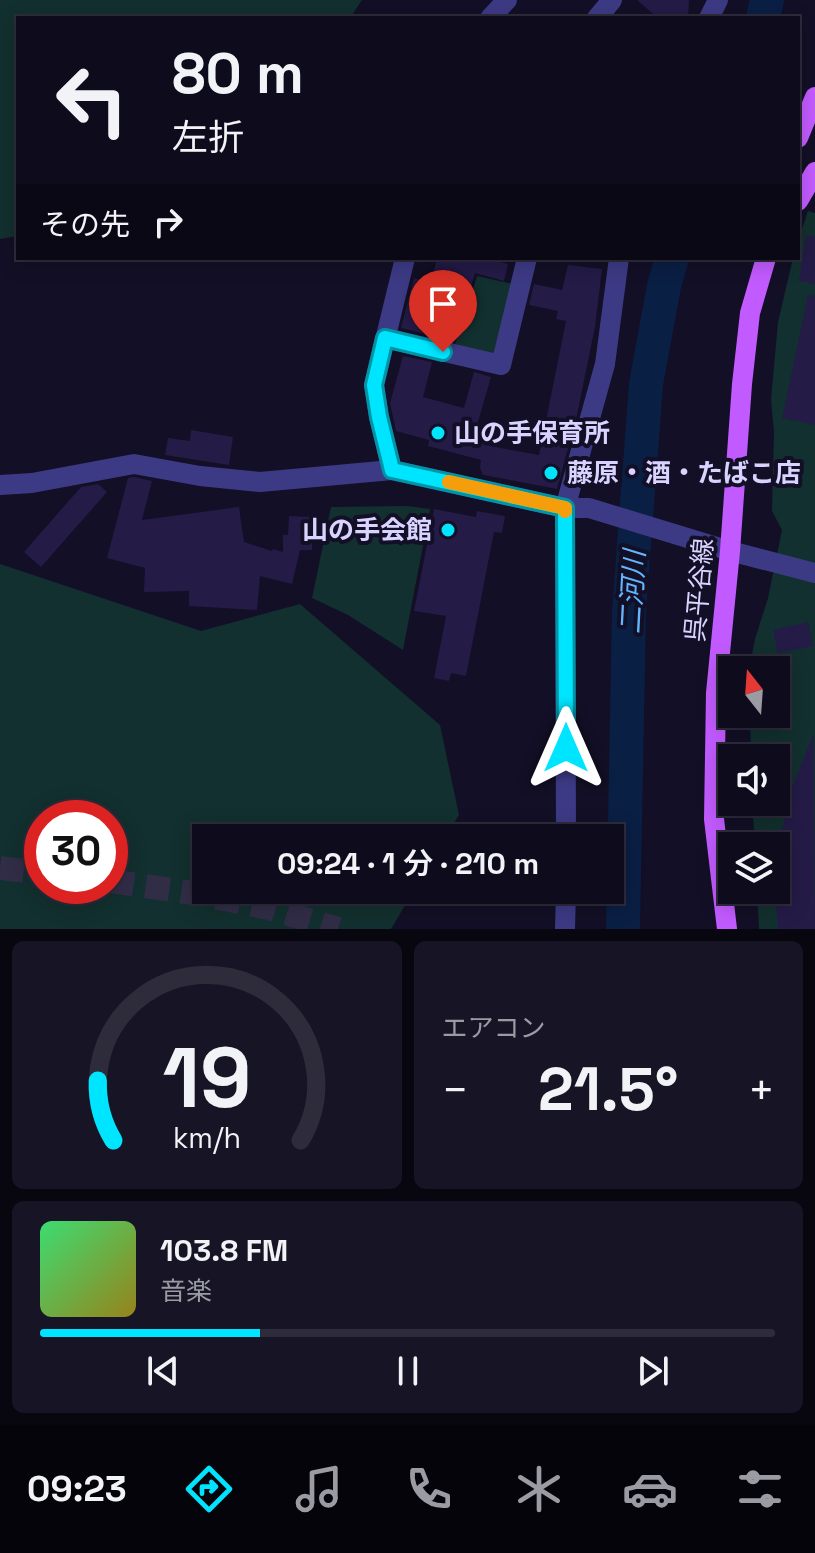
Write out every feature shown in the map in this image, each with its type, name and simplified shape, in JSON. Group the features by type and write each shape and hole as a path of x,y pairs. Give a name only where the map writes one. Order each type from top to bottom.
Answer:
{"main road":[{"path":"800,133 815,97"},
{"path":"800,198 815,172"},
{"name":"呉平谷線","path":"727,929 714,819 716,693 748,327 765,260"}],"street":[{"path":"492,16 507,0"},
{"path":"599,16 612,0"},
{"path":"392,470 374,385 404,260"},
{"path":"385,338 501,365 527,260"},
{"path":"566,824 565,508 605,364 614,260"},
{"path":"0,485 32,483 134,464 200,476 260,482 392,470 565,508 589,508 815,573"},
{"path":"565,929 566,904"}],"green space":[{"path":"0,0 362,0 351,16 16,16 16,236 0,239"},
{"path":"808,211 815,213 815,929 759,929 758,904 790,904 790,832 754,832 753,816 790,816 790,744 751,744 750,728 790,728 790,656 752,656 782,530 772,511 774,432 771,399 778,322 793,260 800,260 800,235"},
{"path":"477,276 518,285 500,362 453,352 461,322 451,319 456,288 471,291"},
{"path":"407,506 430,509 403,650 348,615 312,598 331,507"},
{"path":"0,564 201,631 300,604 440,725 459,815 454,824 192,824 192,904 406,904 391,929 0,929"}],"building":[{"path":"637,0 689,0 688,16 656,16"},
{"path":"806,236 815,236 815,284 799,281"},
{"path":"437,260 493,260 508,264 504,281 475,273 470,290 455,286 448,320 459,323 455,341 401,328 414,278 431,283"},
{"path":"568,265 602,269 595,327 577,415 557,489 483,475 481,460 428,446 429,440 396,431 390,403 403,356 432,362 423,397 464,408 474,372 491,377 475,432 488,436 485,445 539,455 566,321 556,319 558,311 529,305 534,284 562,290"},
{"path":"808,295 815,296 815,425 782,418"},
{"path":"191,430 233,437 229,465 165,455 168,438 190,441"},
{"path":"128,478 152,481 142,520 239,507 244,542 283,552 283,535 288,535 289,516 312,517 312,550 300,550 292,584 260,576 257,610 189,606 189,591 144,592 145,568 107,558"},
{"path":"98,484 107,492 41,567 24,552 81,487"},
{"path":"434,509 476,517 477,511 505,516 502,533 494,532 466,676 451,673 449,681 434,678 446,616 414,611"},
{"path":"808,622 813,646 778,653 773,630"},
{"path":"814,733 815,929 778,929 776,904 790,904 790,832 781,832 785,816 790,816 793,785"}],"waterway":[{"name":"二河川","path":"763,16 767,0"},
{"name":"二河川","path":"623,929 629,612 646,384 671,260"}],"tunnel":[{"path":"0,868 24,871"},
{"path":"128,884 269,908 338,929"}],"slow traffic":[{"path":"449,482 565,508 565,511"}],"place":[{"name":"山の手保育所","path":"438,433"},
{"name":"藤原・酒・たばこ店","path":"551,473"},
{"name":"山の手会館","path":"448,530"}],"route":[{"path":"443,352 385,338 374,385 392,470 565,508 566,748"}]}
